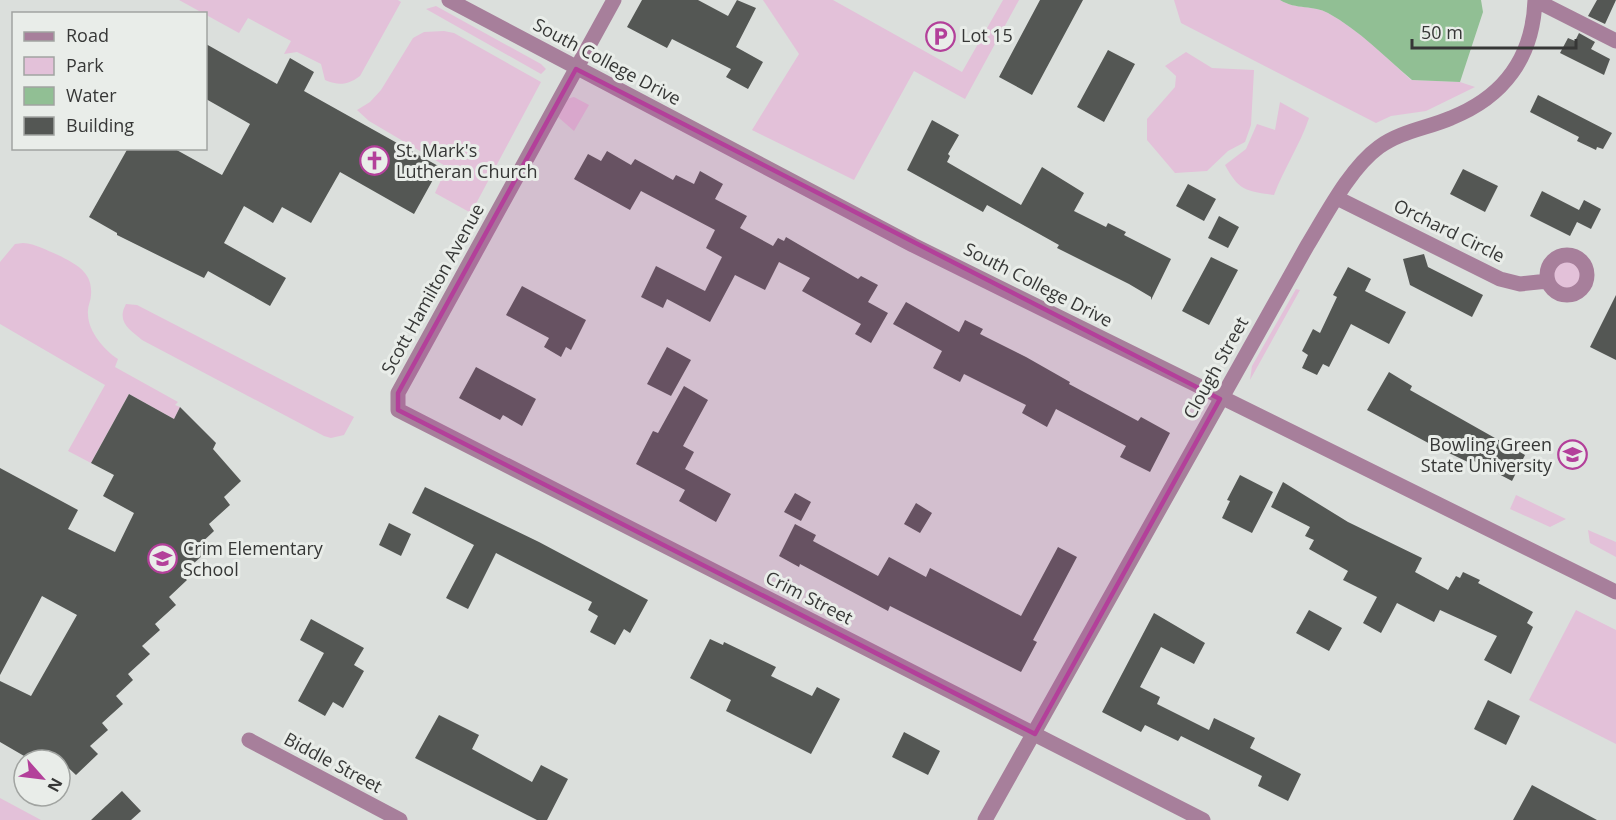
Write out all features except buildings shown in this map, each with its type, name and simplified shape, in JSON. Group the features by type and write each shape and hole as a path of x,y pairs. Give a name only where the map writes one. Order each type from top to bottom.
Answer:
{"street":[{"name":"South College Drive","path":"449,0 913,245 1220,399 1616,592"},
{"name":"Scott Hamilton Avenue","path":"399,410 398,393 614,0"},
{"path":"1535,0 1616,40"},
{"name":"Clough Street","path":"985,820 1220,399 1337,198 1377,148 1390,140 1461,113 1480,103 1504,84 1521,60 1532,35 1535,0"},
{"name":"Orchard Circle","path":"1337,198 1500,279 1520,284 1548,281"},
{"name":"Crim Street","path":"399,410 1203,820"},
{"name":"Biddle Street","path":"249,740 400,820"}],"highlighted area":[{"path":"576,69 1220,399 1035,734 398,410 398,393"}],"green space":[{"path":"179,0 398,0 401,2 360,76 347,83 339,84 325,80 321,64 297,52 284,54 291,41 248,18 239,33 207,15 207,12 201,12"},
{"path":"763,0 833,0 962,72 1003,0 1019,0 965,99 914,71 854,180 752,130 799,54"},
{"path":"1174,0 1280,0 1292,5 1317,9 1328,13 1361,36 1411,80 1460,82 1475,87 1426,111 1391,116 1376,123 1181,23"},
{"path":"436,6 541,64 546,69 541,74 426,9"},
{"path":"424,32 454,33 541,82 471,213 435,193 447,167 369,121 357,110 370,102 381,90 413,38"},
{"path":"1186,52 1212,68 1254,70 1251,125 1245,142 1228,151 1207,171 1175,173 1147,140 1147,119 1175,87 1176,76 1165,66"},
{"path":"574,97 589,105 574,131 558,117 566,99"},
{"path":"1280,102 1309,118 1274,195 1250,191 1239,185 1225,165 1246,149 1257,124 1275,130"},
{"path":"23,243 58,255 82,270 91,287 88,311 94,333 107,351 118,359 115,367 178,402 175,405 180,407 174,419 129,394 91,463 68,451 105,385 0,324 0,262 15,244"},
{"path":"1568,261 1578,265 1582,275 1578,285 1568,289 1558,285 1554,275 1558,265"},
{"path":"1296,289 1300,290 1250,380 1252,366"},
{"path":"126,304 137,305 354,417 344,435 331,438 324,436 142,340 129,329 124,321 123,310"},
{"path":"1516,495 1566,519 1550,527 1510,509"},
{"path":"1588,530 1616,542 1616,557 1590,543"},
{"path":"1576,610 1616,630 1616,744 1529,700"},
{"path":"0,798 12,804 12,808 19,808 41,820 0,820"}],"water":[{"path":"1280,0 1481,0 1483,12 1460,82 1412,80 1361,36 1328,13"}],"place":[{"name":"Lot 15","path":"940,36"},
{"name":"St. Mark's Lutheran Church","path":"375,161"},
{"name":"Bowling Green State University","path":"1573,455"},
{"name":"Crim Elementary School","path":"162,559"}]}
